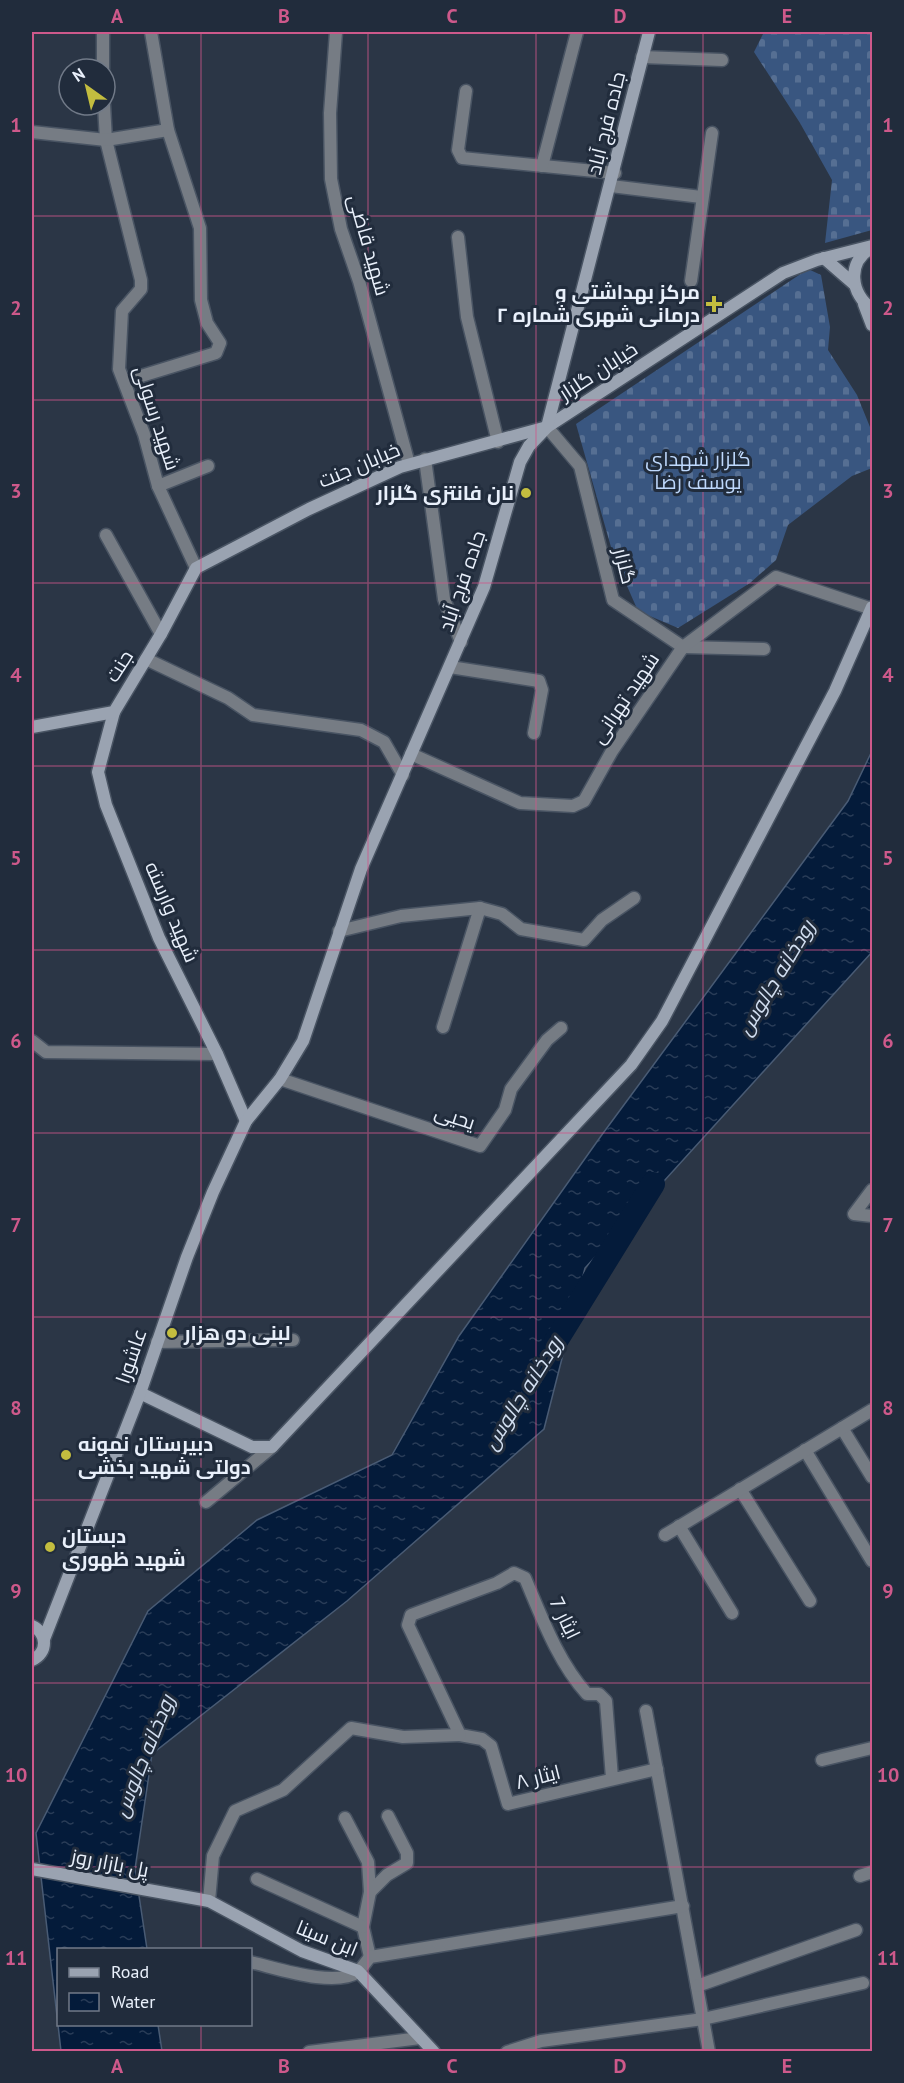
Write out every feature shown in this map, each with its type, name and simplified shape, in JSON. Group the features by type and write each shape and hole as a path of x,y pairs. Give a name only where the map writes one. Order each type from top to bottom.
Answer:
{"street":[{"path":"103,32 103,57"},
{"path":"125,381 216,353 220,343 207,323 201,300 200,228 168,130 151,32"},
{"name":"شهید قاضی","path":"336,32 330,113 331,178 341,229 359,281 409,464"},
{"path":"542,166 577,32"},
{"name":"جاده فرج آباد","path":"246,1121 280,1079 303,1041 361,869 484,587 520,462 528,446 548,427 649,32"},
{"path":"642,57 722,60"},
{"path":"465,91 458,150 462,158 615,172"},
{"name":"شهید رسولی","path":"105,117 106,140 141,280 141,289 122,311 119,369 125,381 158,486 196,568"},
{"path":"32,132 106,140 168,130"},
{"path":"691,281 701,197 712,133"},
{"path":"611,186 701,197"},
{"path":"458,237 467,317 498,442"},
{"path":"854,284 858,261 873,247"},
{"name":"خیابان گلزار","path":"548,427 783,273 824,258 873,247"},
{"path":"824,258 854,284 868,306 873,326"},
{"name":"خیابان جنت","path":"196,568 309,509 409,464 548,427"},
{"name":"گلزار","path":"548,427 580,466 613,600 683,647"},
{"path":"425,459 444,599 461,642"},
{"path":"158,486 208,466"},
{"path":"105,535 161,634"},
{"name":"جنت","path":"32,727 114,712 161,634 196,568"},
{"name":"شهید تهرانی","path":"411,754 519,803 573,806 584,801 612,751 683,647 776,577 872,608"},
{"path":"207,1502 272,1447 631,1065 668,1011 836,691 872,608"},
{"path":"683,647 764,649"},
{"path":"146,659 228,698 254,715 361,730 384,742 403,775"},
{"path":"450,667 539,681 542,690 534,734"},
{"name":"شهید وارسته","path":"114,712 102,747 98,772 106,805 159,938 217,1054 246,1121"},
{"path":"339,931 401,916 480,908 502,914 520,929 584,940 602,921 634,898"},
{"path":"443,1027 480,908"},
{"name":"یحیی","path":"280,1079 480,1146 505,1110 511,1089 547,1040 561,1028"},
{"path":"32,1041 46,1052 217,1054"},
{"name":"عاشورا","path":"32,1661 41,1653 44,1639 140,1393 186,1257 246,1121"},
{"path":"873,1190 854,1214 873,1216"},
{"path":"157,1342 293,1340"},
{"path":"140,1393 252,1447 272,1447"},
{"path":"665,1535 873,1410"},
{"path":"842,1428 873,1477"},
{"path":"805,1450 873,1562"},
{"path":"740,1489 810,1600"},
{"path":"679,1526 732,1613"},
{"name":"ایثار 7","path":"460,1736 408,1625 411,1615 497,1583 514,1572 525,1578 544,1624 577,1683 587,1694 599,1694 606,1701 612,1778"},
{"path":"44,1639 41,1632 32,1626 44,1619 57,1605"},
{"path":"646,1711 709,2052"},
{"path":"209,1901 213,1856 235,1810 283,1790 351,1728 403,1737 460,1736"},
{"name":"ایثار ۸","path":"460,1736 482,1739 491,1746 508,1804 657,1769"},
{"path":"822,1760 873,1748"},
{"path":"370,1892 387,1875 407,1863 407,1853 388,1816"},
{"path":"345,1818 368,1862 370,1892 363,1928 370,1957"},
{"name":"پل بازار روز","path":"32,1869 182,1897"},
{"path":"860,1876 873,1872"},
{"path":"257,1879 363,1928"},
{"name":"ابن سینا","path":"182,1897 209,1901 302,1951 358,1971 435,2052"},
{"path":"252,1962 340,1979 358,1971 370,1957 683,1906"},
{"path":"697,1986 856,1930"},
{"path":"507,2052 541,2041 703,2019 863,1983"},
{"path":"309,2052 420,2038"}],"green space":[{"path":"764,32 872,32 872,230 825,243 832,180 800,123 754,52"},
{"name":"گلزار شهدای یوسف رضا","path":"808,269 821,275 830,327 828,350 857,395 872,432 872,468 852,476 788,525 776,560 750,583 678,628 638,611 613,554 576,424"}],"water":[{"path":"872,751 872,952 585,1268 544,1429 347,1601 152,1754 135,1869 147,1948 57,1948 57,2016 36,1833 148,1611 257,1520 392,1455 459,1336 601,1136 848,801"},
{"path":"58,2026 158,2026 162,2051 61,2051"}],"waterway":[{"name":"رودخانه چالوس","path":"556,1341 653,1184"}],"place":[{"name":"مرکز بهداشتی و درمانی شهری شماره ۲","path":"714,304"},
{"name":"نان فانتزی گلزار","path":"526,493"},
{"name":"لبنی دو هزار","path":"172,1333"},
{"name":"دبیرستان نمونه دولتی شهید بخشی","path":"66,1455"},
{"name":"دبستان شهید ظهوری","path":"50,1547"}]}
